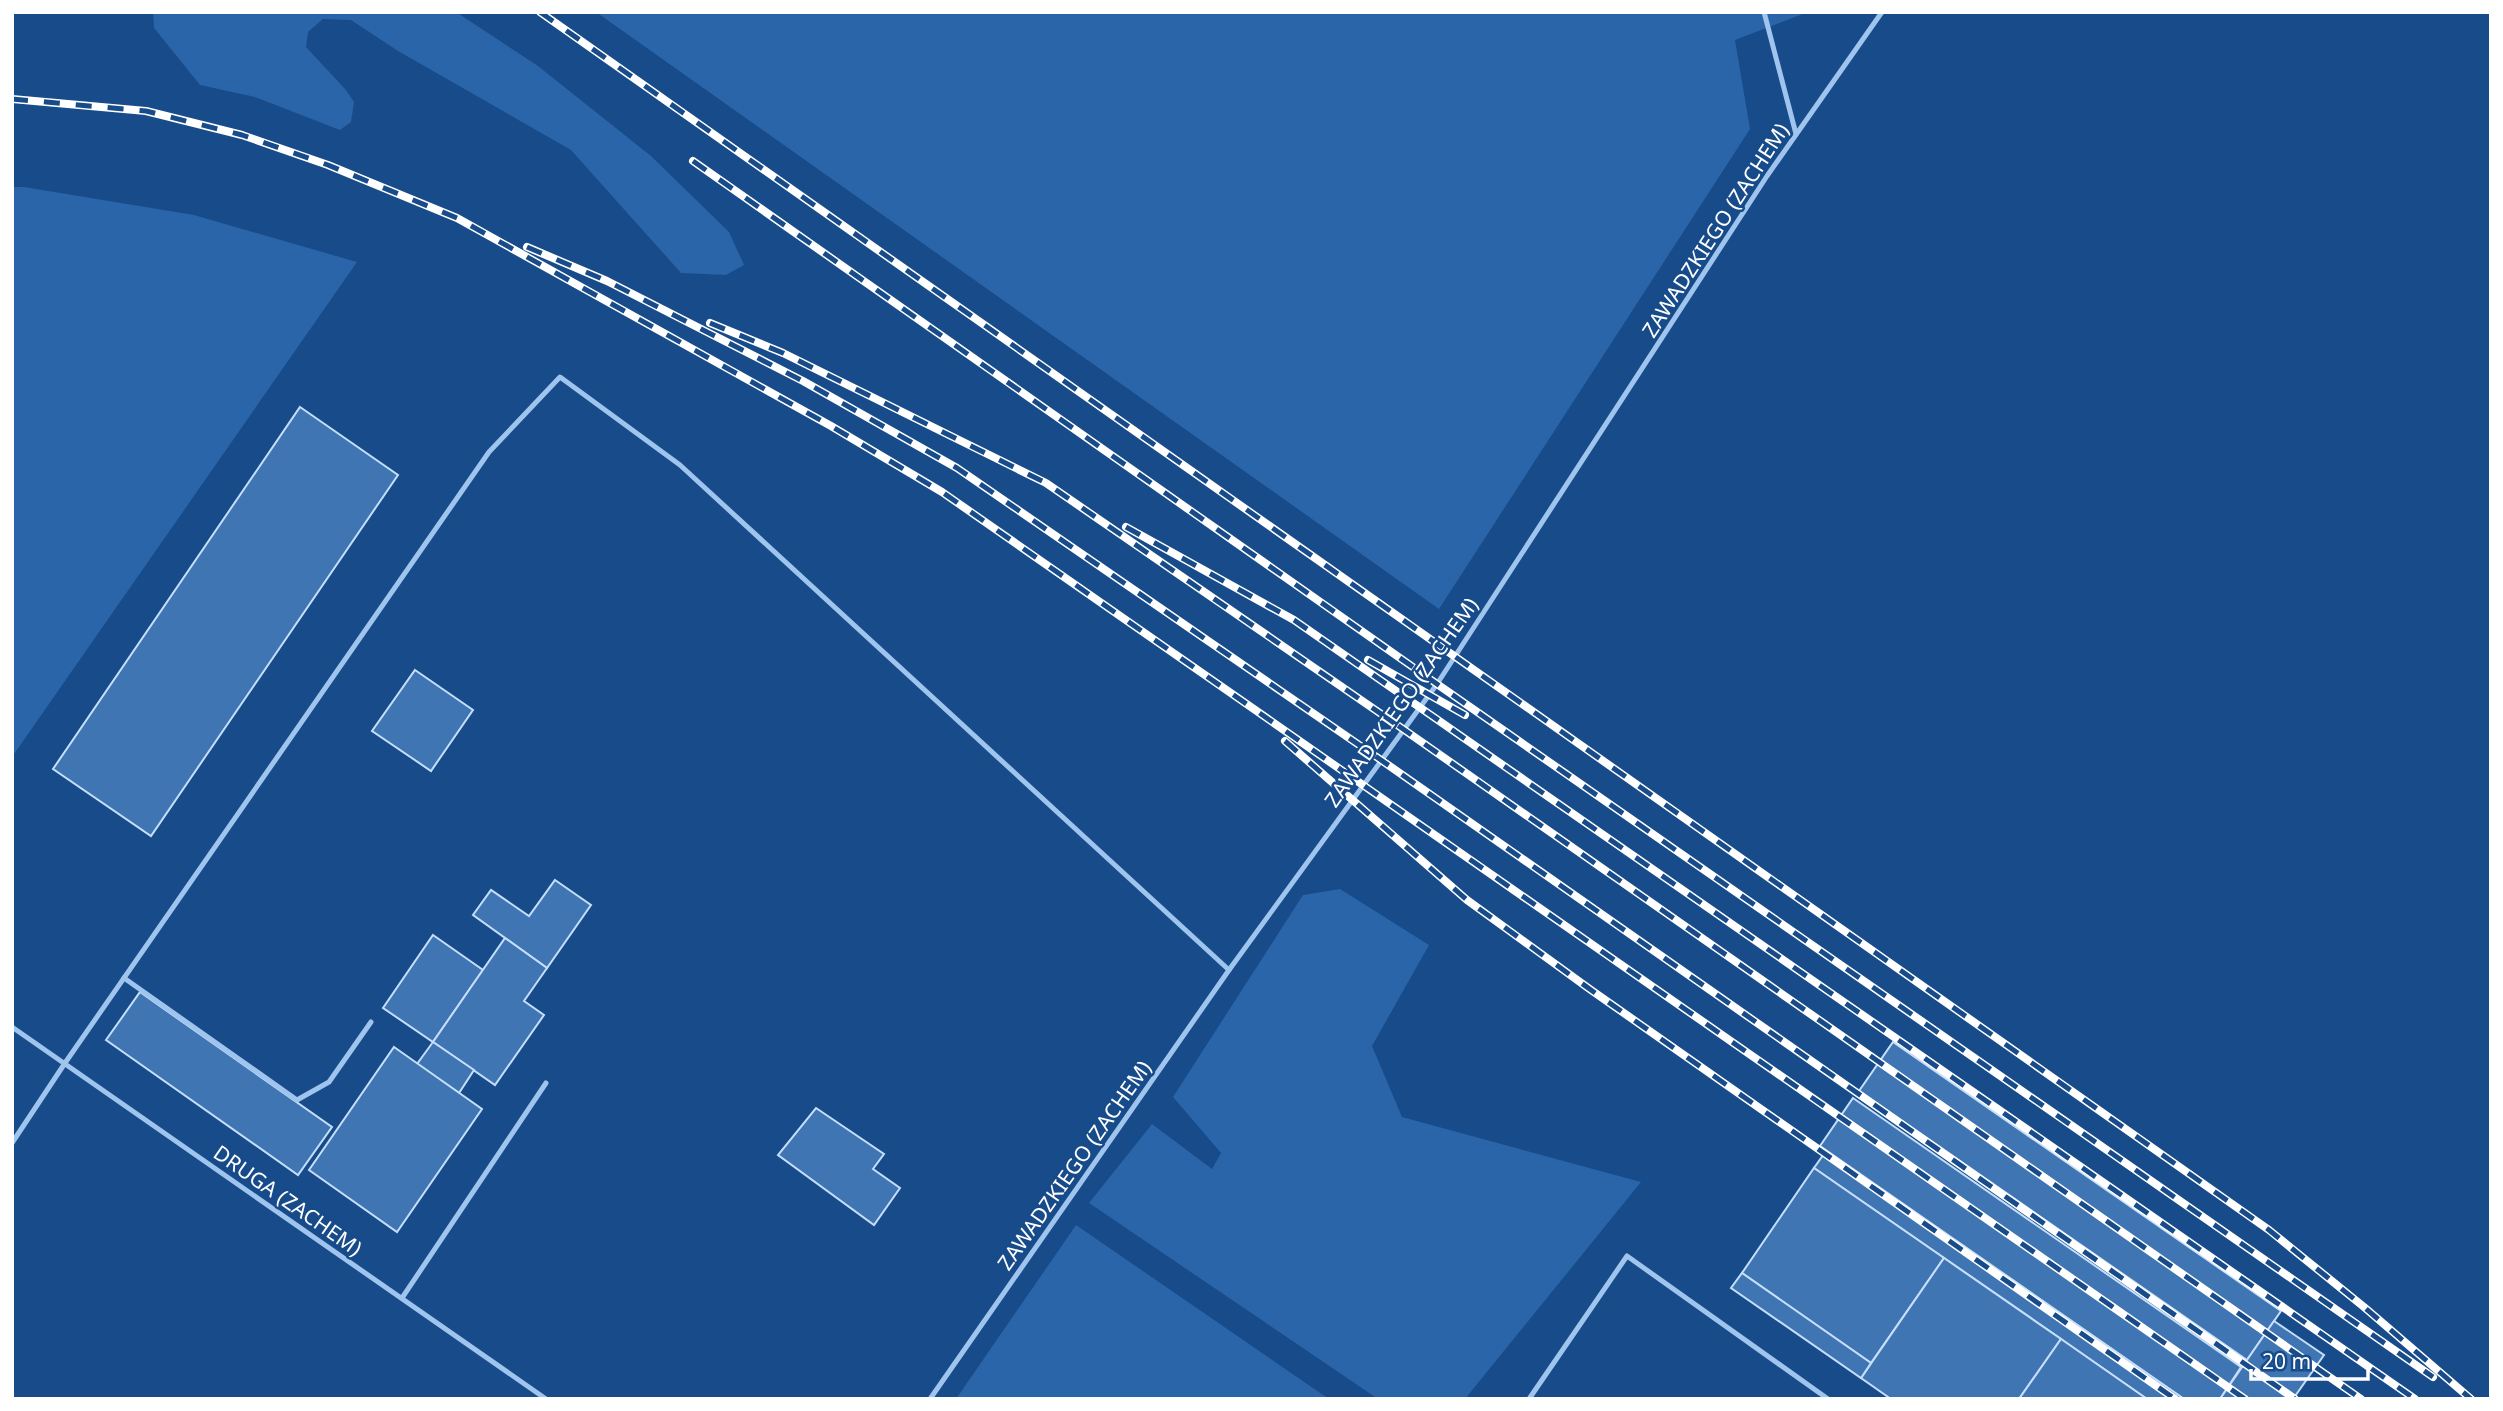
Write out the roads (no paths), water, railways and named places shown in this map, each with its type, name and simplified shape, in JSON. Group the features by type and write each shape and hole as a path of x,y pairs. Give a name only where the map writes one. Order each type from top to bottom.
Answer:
{"lane":[{"path":"1764,12 1796,135"},
{"name":"ZAWADZKIEGO (ZACHEM)","path":"930,1399 1229,970 1437,684 1796,135 1882,12"},
{"path":"12,1143 489,452 560,377 680,465 1229,970"},
{"path":"124,978 298,1100 329,1082 371,1022"},
{"name":"DRUGA (ZACHEM)","path":"12,1027 546,1399"},
{"path":"402,1298 546,1083"},
{"path":"1529,1399 1627,1256 1828,1399"}],"railway":[{"path":"540,12 2269,1230 2471,1399"},
{"path":"12,99 146,111 242,135 328,165 457,218 831,426 942,492 2245,1399"},
{"path":"693,161 1437,684 2433,1377"},
{"path":"527,247 607,281 803,381 957,468 1381,760 2295,1399"},
{"path":"710,323 783,353 1046,483 1403,729 2361,1399"},
{"path":"1126,527 1294,620 2415,1399"},
{"path":"1368,660 1465,715"},
{"path":"1285,741 1467,900 1591,990 2175,1399"}]}
